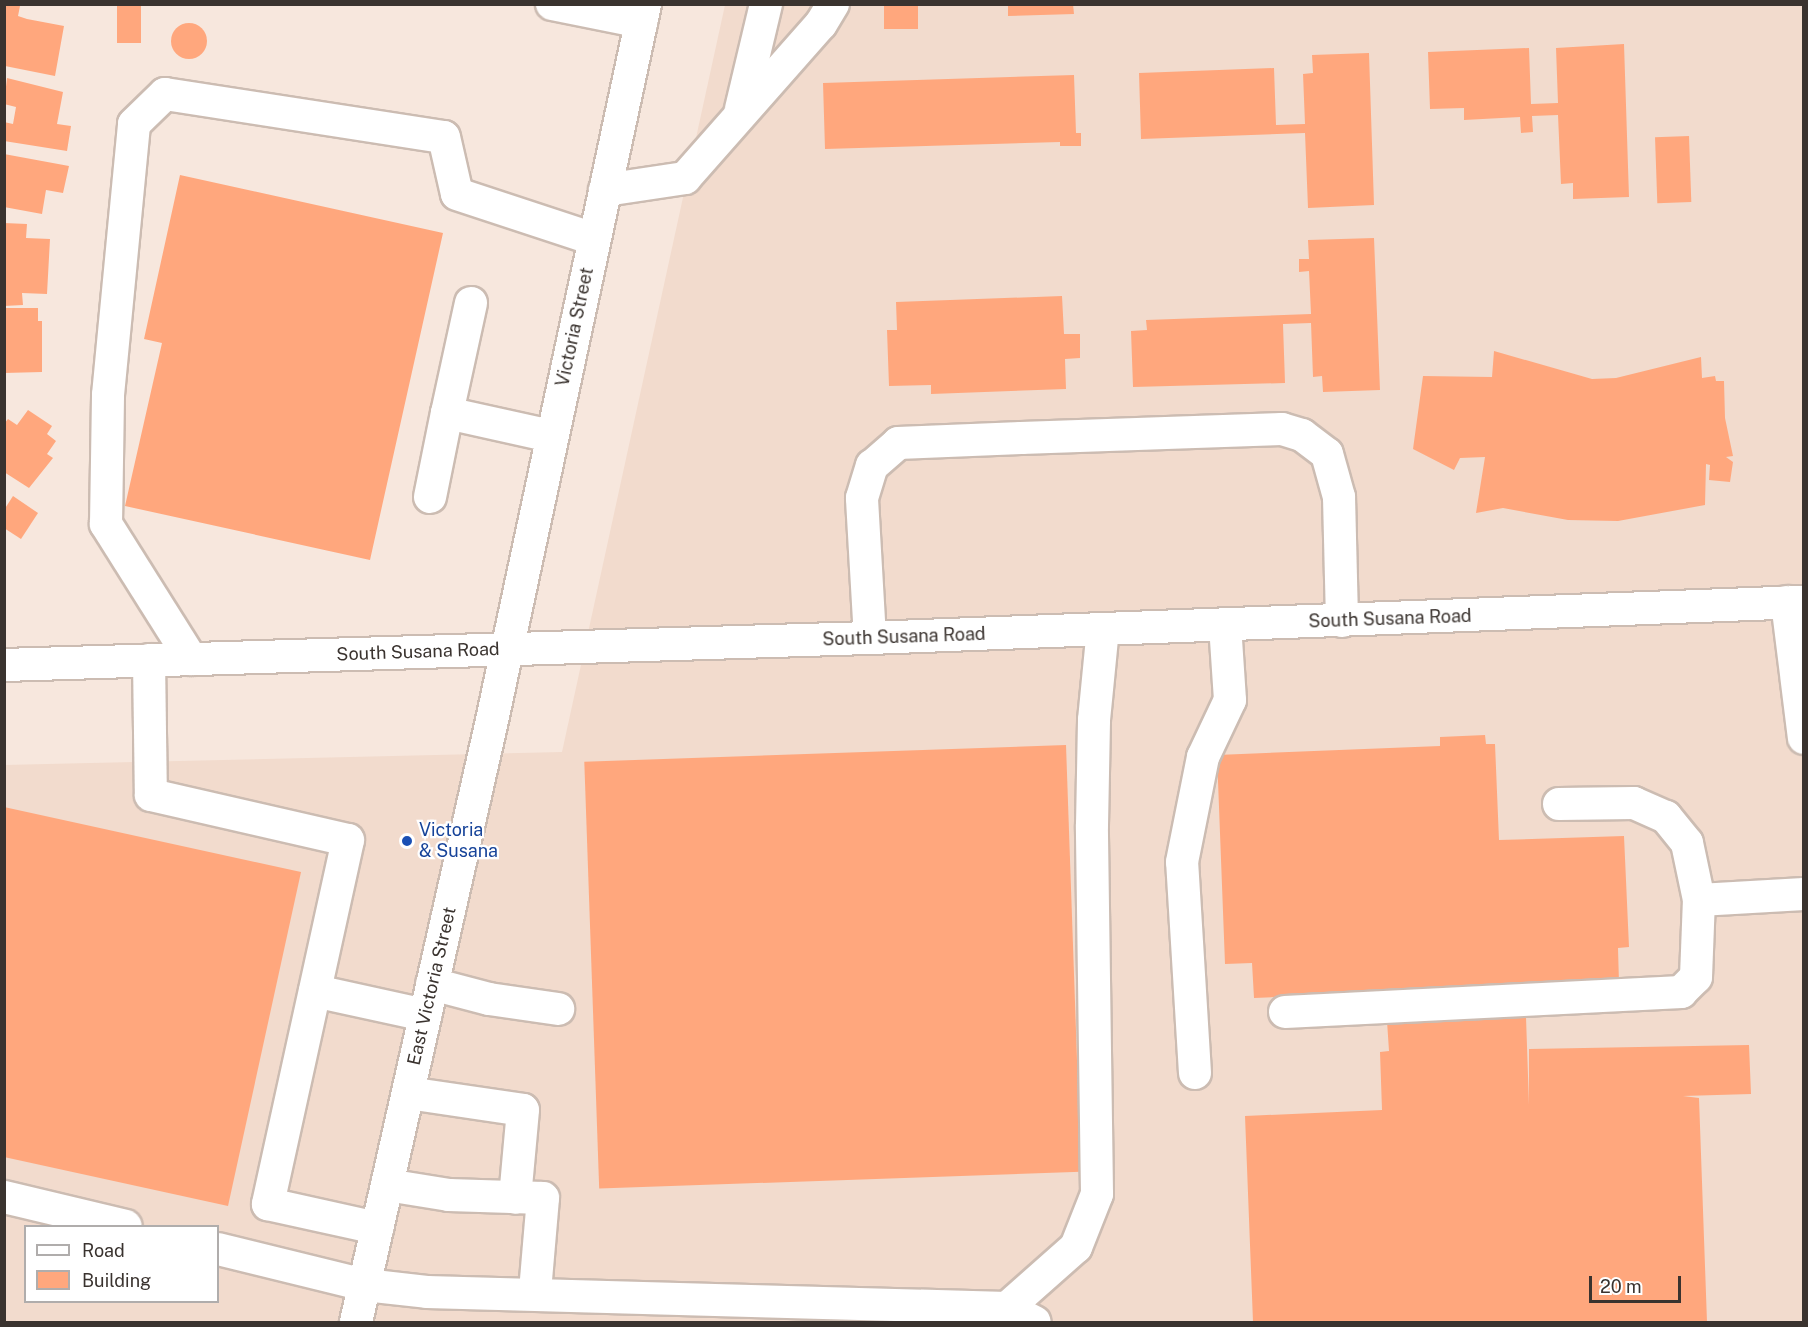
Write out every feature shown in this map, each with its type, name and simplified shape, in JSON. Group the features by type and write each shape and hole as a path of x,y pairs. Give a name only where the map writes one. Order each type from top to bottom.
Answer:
{"street":[{"path":"552,4 643,14"},
{"path":"741,110 766,4"},
{"path":"605,190 685,178 741,110 821,24 833,4"},
{"name":"Victoria Street","path":"507,650 643,14"},
{"path":"191,659 106,524 108,395 134,124 165,94 444,137 457,194 594,239"},
{"path":"430,497 471,303"},
{"path":"447,413 551,436"},
{"path":"870,638 862,498 872,466 898,443 1282,429 1302,435 1327,454 1339,497 1342,621"},
{"path":"1795,602 1803,738"},
{"name":"South Susana Road","path":"4,665 870,638 1795,602"},
{"path":"1195,1073 1182,862 1203,757 1230,700 1226,625"},
{"path":"1007,1308 1076,1247 1097,1194 1092,825 1094,720 1102,629"},
{"name":"East Victoria Street","path":"356,1323 507,650"},
{"path":"149,660 151,795 348,840 268,1204 377,1228"},
{"path":"1285,1012 1682,992 1696,977 1699,900 1687,843 1666,817 1634,803 1559,804"},
{"path":"1699,900 1803,894"},
{"path":"432,984 489,999 558,1009"},
{"path":"315,991 425,1015"},
{"path":"408,1093 523,1110 515,1198"},
{"path":"387,1185 449,1195 543,1198 535,1292"},
{"path":"4,1197 118,1225"},
{"path":"219,1249 365,1285 427,1292 535,1292 1007,1308 1035,1323"}],"shaded area":[{"path":"725,5 1803,5 1803,1322 5,1322 4,765 562,752"}],"building":[{"path":"4,4 20,6 18,16 64,26 55,76 5,66"},
{"path":"117,4 141,4 141,43 117,43"},
{"path":"884,4 918,4 918,29 884,29"},
{"path":"1008,4 1073,4 1074,14 1008,16"},
{"path":"189,23 202,28 207,41 202,54 189,59 176,54 171,41 176,28"},
{"path":"1624,44 1629,197 1573,199 1573,183 1561,184 1558,115 1532,116 1533,132 1521,133 1520,117 1464,120 1464,108 1430,109 1428,52 1529,48 1531,104 1558,103 1556,48"},
{"path":"1369,53 1374,205 1308,208 1305,133 1141,139 1139,73 1274,68 1276,125 1305,124 1303,74 1313,73 1312,55"},
{"path":"1074,75 1076,133 1081,133 1081,146 1060,146 1060,142 825,149 823,83"},
{"path":"7,78 63,92 57,124 71,126 67,151 4,141 4,122 13,124 16,107 4,104"},
{"path":"1689,136 1691,202 1657,203 1655,137"},
{"path":"4,154 69,166 63,193 46,190 42,214 4,207"},
{"path":"180,175 443,233 370,560 125,506 162,343 144,339"},
{"path":"4,223 27,224 26,238 50,239 47,294 22,293 23,305 4,306"},
{"path":"1374,238 1380,390 1323,392 1322,376 1313,377 1311,323 1283,324 1285,383 1133,387 1131,331 1147,330 1146,320 1311,314 1309,271 1299,272 1299,259 1309,259 1308,240"},
{"path":"1062,296 1064,334 1080,334 1080,358 1065,359 1066,389 931,394 931,385 889,386 887,330 897,330 896,302"},
{"path":"4,308 38,308 38,321 42,321 42,372 4,373"},
{"path":"1494,351 1592,379 1616,378 1701,357 1702,378 1715,376 1716,381 1724,381 1725,418 1733,456 1726,457 1733,462 1730,482 1709,480 1710,465 1706,464 1705,505 1618,521 1568,520 1503,508 1476,513 1485,457 1460,458 1454,470 1413,449 1423,376 1492,377"},
{"path":"28,410 52,426 47,434 56,441 47,454 53,458 29,488 4,472 4,424 8,419 17,425"},
{"path":"13,496 38,513 21,539 4,528 4,510"},
{"path":"1485,735 1486,744 1495,744 1499,840 1624,836 1629,947 1618,948 1619,983 1254,998 1252,963 1225,964 1217,755 1440,746 1440,737"},
{"path":"1066,745 1081,1172 599,1189 584,762"},
{"path":"4,807 301,872 228,1206 4,1157"},
{"path":"1526,1017 1529,1105 1529,1049 1749,1045 1751,1094 1683,1096 1699,1098 1707,1322 1253,1322 1245,1116 1382,1110 1380,1052 1389,1051 1387,1021"}],"place":[{"name":"Victoria & Susana","path":"407,841"}]}
